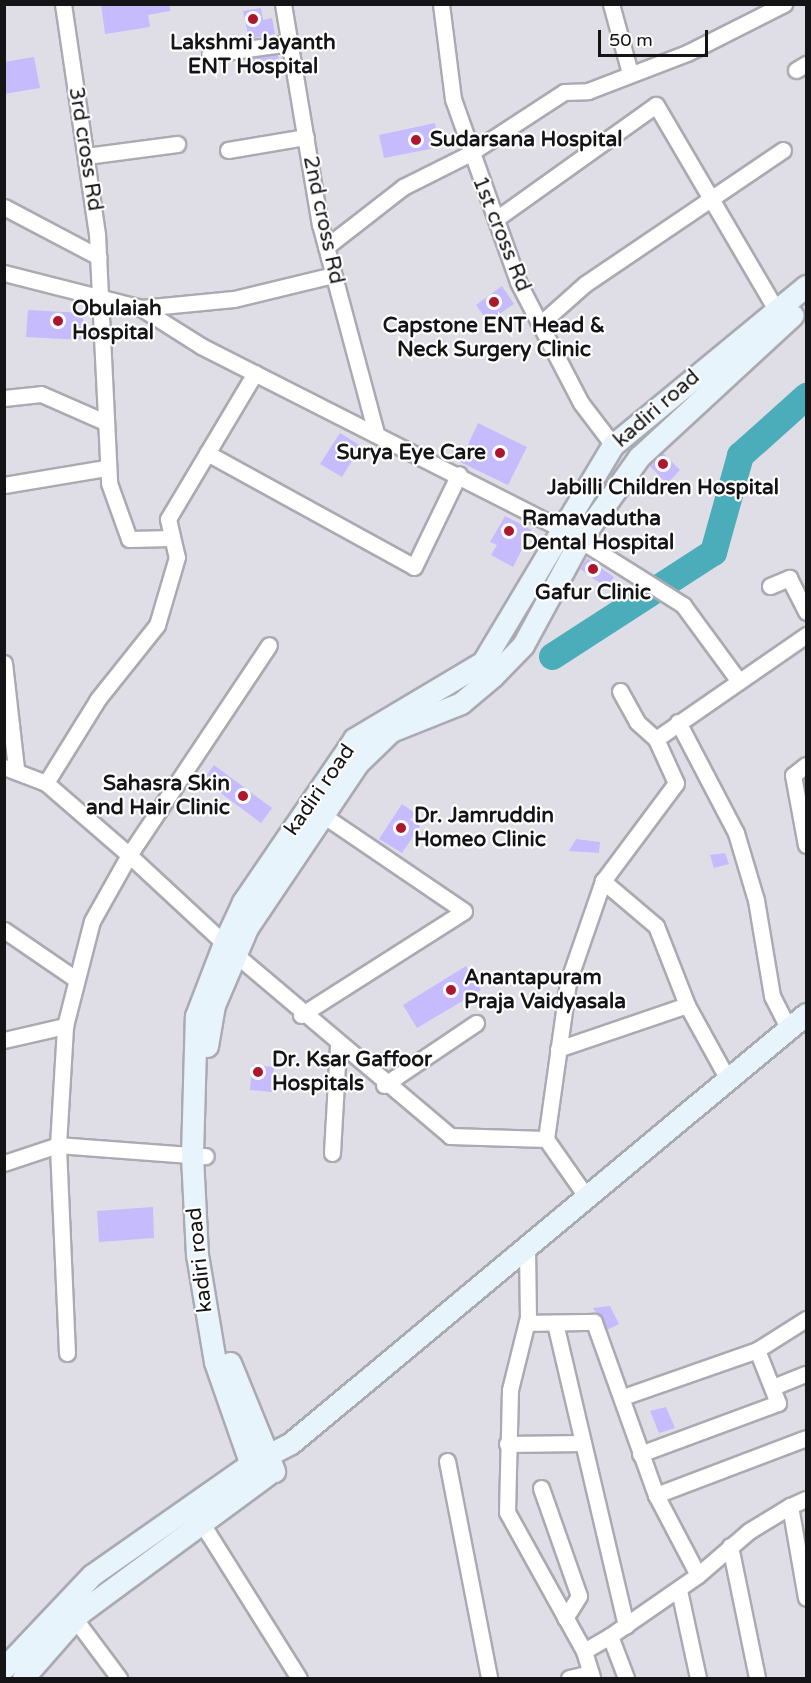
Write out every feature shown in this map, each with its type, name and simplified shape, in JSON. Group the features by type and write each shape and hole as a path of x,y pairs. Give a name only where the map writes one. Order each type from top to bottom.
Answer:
{"main road":[{"name":"kadiri road","path":"262,1468 217,1316 199,1156 196,1016 230,949 358,763 390,731 461,703 493,676 523,645 613,445 807,286"},
{"name":"kadiri road","path":"230,949 243,902 354,739 471,673 499,640 572,535 639,457 807,303"},
{"path":"23,1678 69,1611 201,1522 291,1443 588,1199 726,1076 807,1014"},
{"path":"4,1668 69,1611 262,1468"}],"street":[{"name":"3rd cross Rd","path":"63,4 86,156 103,295 106,468 129,539 172,538"},
{"name":"2nd cross Rd","path":"283,4 326,247 376,433"},
{"name":"1st cross Rd","path":"441,4 453,99 469,154 540,324 581,403 613,445"},
{"path":"611,4 630,73"},
{"path":"326,247 403,187 469,154 564,92 588,91 714,42 784,4"},
{"path":"210,54 290,43"},
{"path":"496,219 656,105 708,200 777,311"},
{"path":"228,150 306,137"},
{"path":"86,156 177,144"},
{"path":"540,324 585,284 783,150"},
{"path":"4,207 99,257"},
{"path":"4,273 103,295 141,308 255,373 459,474 572,535 683,605 738,680"},
{"path":"141,308 234,299 333,275"},
{"path":"46,783 98,699 157,625 177,557 168,519 255,373"},
{"path":"4,398 41,394 105,422"},
{"path":"207,453 414,567 459,474"},
{"path":"4,485 106,468"},
{"path":"770,586 789,578 807,612"},
{"path":"656,739 738,680 807,635"},
{"path":"67,1353 58,1145 65,1026 74,978 92,921 129,855 270,645"},
{"path":"4,663 10,768 46,783 129,855 301,1015 431,1125 465,1140 546,1139"},
{"path":"588,1199 546,1139 568,982 603,881 676,783 656,739 637,722 620,691"},
{"path":"678,722 736,833 756,900 772,996 788,1028"},
{"path":"807,765 793,775 807,845"},
{"path":"301,1015 464,911 322,815"},
{"path":"603,881 656,926 687,1005 726,1076"},
{"path":"4,930 74,978"},
{"path":"558,1049 687,1005"},
{"path":"384,1085 476,1023"},
{"path":"4,1040 65,1026"},
{"path":"332,1153 338,1047"},
{"path":"4,1163 58,1145 199,1156"},
{"path":"527,1247 527,1323 510,1390 507,1512 584,1651 591,1676 568,1678"},
{"path":"623,1397 757,1350 807,1319"},
{"path":"527,1323 594,1322 623,1397 640,1454 656,1495 698,1575"},
{"path":"555,1323 626,1626"},
{"path":"640,1454 778,1403 757,1350"},
{"path":"773,1387 807,1374"},
{"path":"656,1495 807,1438"},
{"path":"507,1444 583,1443"},
{"path":"447,1461 489,1678"},
{"path":"541,1488 579,1596 566,1618"},
{"path":"584,1651 679,1590 730,1546 790,1506 807,1499"},
{"path":"790,1506 807,1598"},
{"path":"201,1522 299,1678"},
{"path":"730,1546 756,1678"},
{"path":"679,1590 698,1678"},
{"path":"69,1611 119,1678"},
{"path":"610,1636 626,1678"}],"building":[{"path":"101,4 170,4 170,11 148,15 150,27 105,34"},
{"path":"261,8 263,20 272,18 275,34 249,39 243,11"},
{"path":"278,55 280,71 254,75 251,58"},
{"path":"34,57 40,88 4,94 4,62"},
{"path":"435,123 440,147 384,158 379,135"},
{"path":"502,286 514,304 488,322 476,305"},
{"path":"28,310 83,313 82,340 26,337"},
{"path":"478,423 527,447 508,485 460,462"},
{"path":"340,433 361,446 342,477 320,464"},
{"path":"663,453 680,470 667,484 649,465"},
{"path":"505,516 532,530 513,567 491,555 497,545 490,542"},
{"path":"587,558 614,577 607,588 580,569"},
{"path":"214,765 272,808 261,823 203,780"},
{"path":"402,804 415,813 410,820 420,826 402,853 379,839"},
{"path":"576,839 600,842 599,853 569,851"},
{"path":"725,853 729,864 714,868 710,855"},
{"path":"466,966 481,990 417,1028 403,1005"},
{"path":"252,1065 274,1067 272,1092 250,1090"},
{"path":"153,1207 154,1238 99,1242 97,1211"},
{"path":"610,1306 619,1324 607,1330 593,1308"},
{"path":"666,1407 675,1428 659,1433 650,1411"}],"waterway":[{"path":"552,656 713,552 740,455 806,396"}],"place":[{"name":"Lakshmi Jayanth ENT Hospital","path":"253,19"},
{"name":"Sudarsana Hospital","path":"416,140"},
{"name":"Capstone ENT Head & Neck Surgery Clinic","path":"494,302"},
{"name":"Obulaiah Hospital","path":"58,321"},
{"name":"Surya Eye Care","path":"500,453"},
{"name":"Jabilli Children Hospital","path":"663,464"},
{"name":"Ramavadutha Dental Hospital","path":"509,531"},
{"name":"Gafur Clinic","path":"593,569"},
{"name":"Sahasra Skin and Hair Clinic","path":"243,796"},
{"name":"Dr. Jamruddin Homeo Clinic","path":"401,828"},
{"name":"Anantapuram Praja Vaidyasala","path":"451,990"},
{"name":"Dr. Ksar Gaffoor Hospitals","path":"258,1072"}]}
